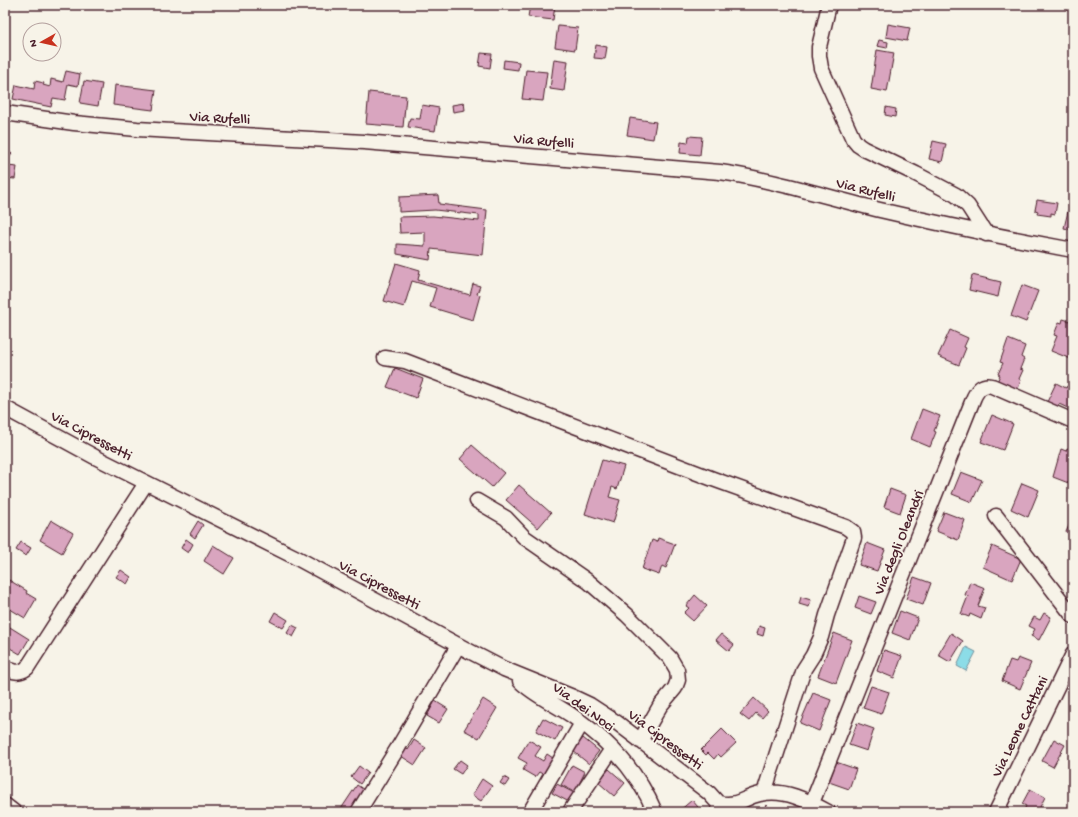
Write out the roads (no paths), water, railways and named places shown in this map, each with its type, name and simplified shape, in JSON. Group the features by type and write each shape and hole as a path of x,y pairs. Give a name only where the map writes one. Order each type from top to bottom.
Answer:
{"street":[{"path":"829,5 819,47 820,63 825,80 841,110 853,139 862,147 916,174 960,199 973,212 986,234"},
{"name":"Via Rufelli","path":"5,113 122,128 364,142 720,172 766,181 880,210 986,234 1073,250"},
{"path":"385,358 405,361 713,479 846,527 853,532 854,538 821,636 813,655 804,669 764,793"},
{"name":"Via degli Oleandri","path":"812,804 978,389 984,386 992,386 1073,421"},
{"name":"Via Cipressetti","path":"5,408 95,457 295,558 458,646 492,663 586,703 616,722 710,794 719,808"},
{"path":"5,667 19,672 27,668 146,483"},
{"path":"476,501 506,518 524,537 589,582 627,615 670,658 677,670 678,680 675,688 660,706 640,741"},
{"path":"996,516 1073,616"},
{"path":"358,812 458,646"},
{"name":"Via Leone Cattani","path":"996,812 1073,654"},
{"name":"Via dei Noci","path":"515,673 518,679 525,686 582,723 612,748 638,781 655,812"},
{"path":"530,812 582,723"},
{"path":"570,810 612,748"},
{"path":"719,808 735,804 764,793 782,793 812,804 828,812"},
{"path":"5,805 14,812"}],"water":[{"path":"966,647 976,652 966,671 957,666"}]}
